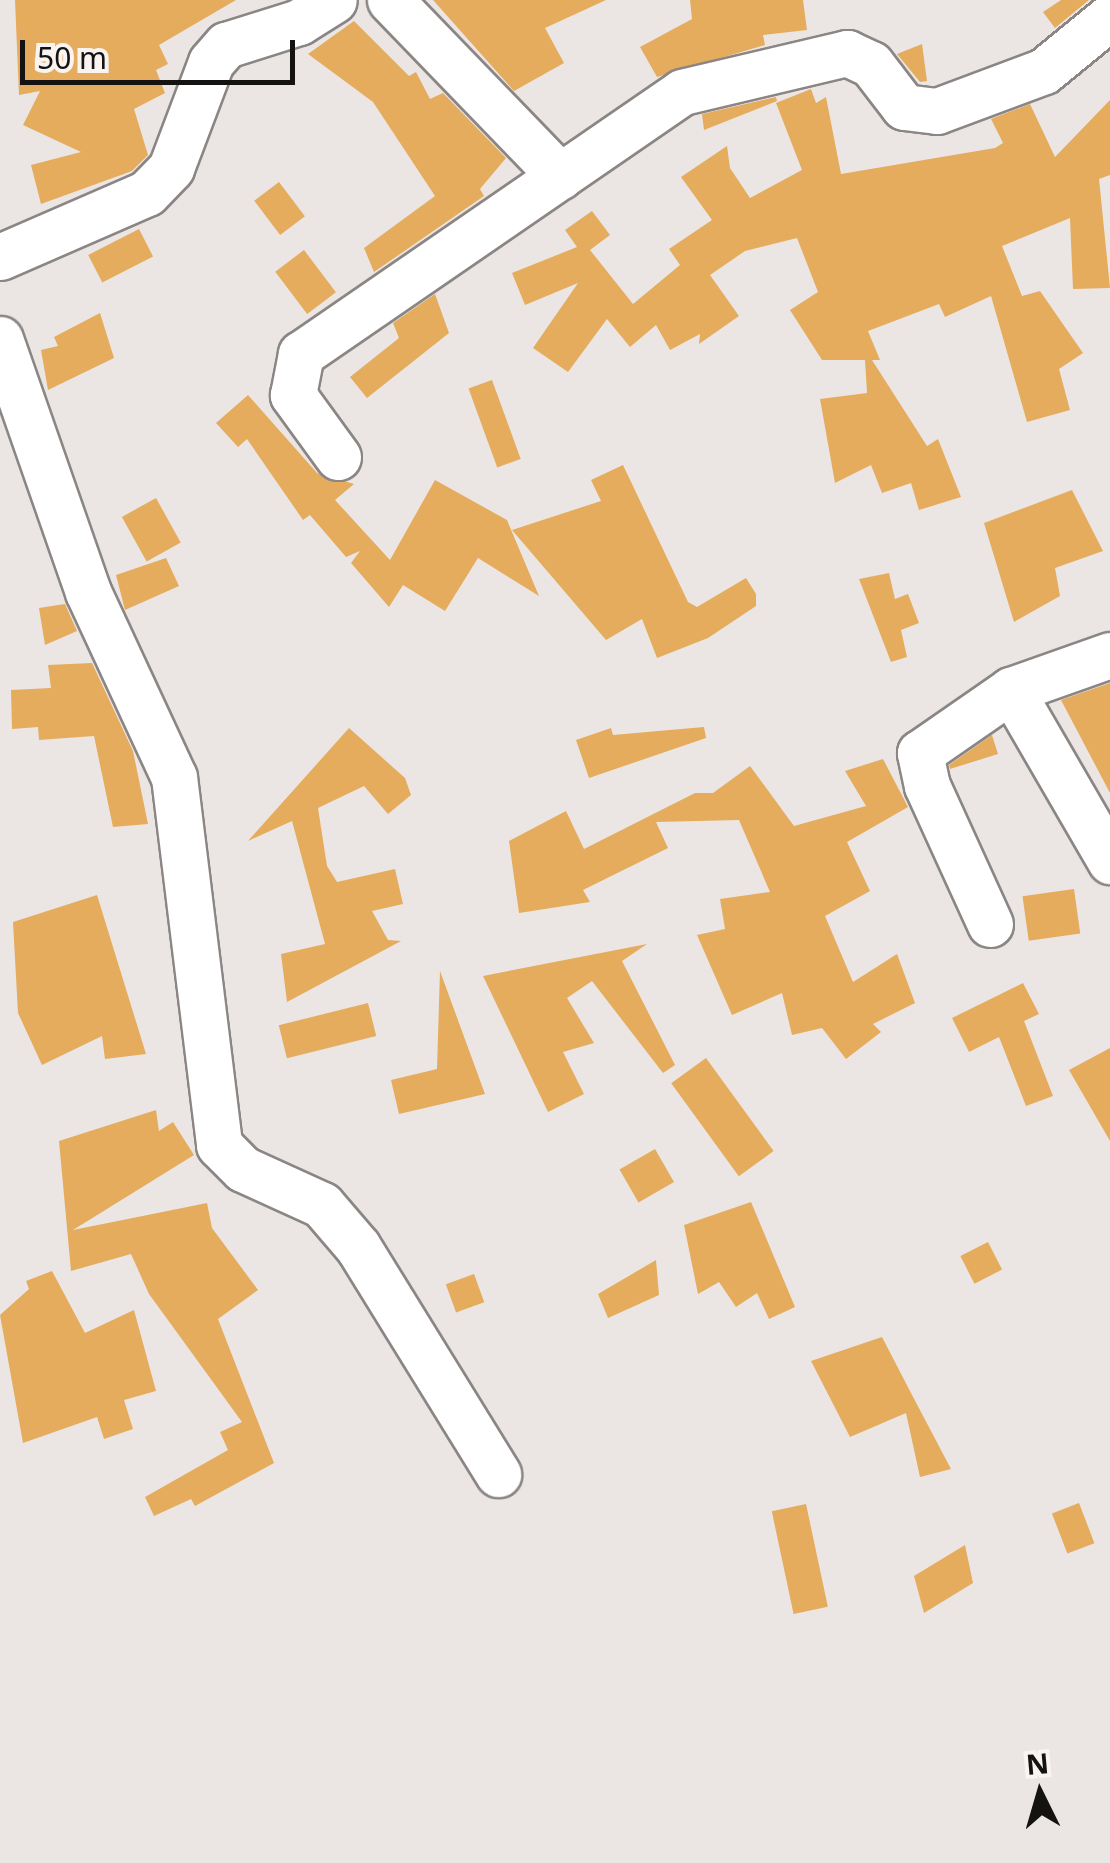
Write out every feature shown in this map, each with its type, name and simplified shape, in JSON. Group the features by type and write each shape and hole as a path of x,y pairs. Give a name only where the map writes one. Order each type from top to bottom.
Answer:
{"street":[{"path":"0,257 147,193 170,168 211,62 226,44 299,22 334,0"},
{"path":"390,0 560,176"},
{"path":"338,457 292,394 301,354 682,92 847,53 871,64 904,107 937,110 1044,71 1110,17"},
{"path":"0,338 88,592 174,777 198,924 208,1094 219,1145 243,1169 322,1205 358,1247 498,1474"},
{"path":"990,924 927,786 920,753 1011,690 1110,655"},
{"path":"1011,690 1110,861"}],"building":[{"path":"15,0 236,0 159,45 168,64 156,70 165,93 134,109 148,155 132,171 41,204 31,165 81,152 23,125 40,91 19,95"},
{"path":"433,0 606,0 545,28 564,63 514,91"},
{"path":"690,0 803,0 807,30 763,35 765,45 657,77 640,47 692,19"},
{"path":"1061,0 1089,0 1055,28 1043,12"},
{"path":"354,21 409,76 416,72 430,99 443,93 506,158 480,189 484,196 374,272 364,248 435,196 373,102 308,54"},
{"path":"922,44 927,81 920,82 897,54"},
{"path":"811,89 816,103 826,97 841,174 995,148 1003,143 991,119 1030,104 1055,157 1110,100 1110,175 1099,179 1110,288 1073,289 1070,218 1002,246 1022,296 1040,291 1083,353 1059,369 1070,410 1027,422 991,296 945,317 939,304 868,331 880,360 872,360 927,446 938,439 961,497 919,510 911,483 882,493 871,465 835,483 820,399 867,393 865,360 822,360 790,310 818,292 797,238 745,251 710,275 739,316 699,344 700,334 670,350 656,325 630,347 607,319 568,372 533,348 578,283 525,305 512,273 577,247 565,230 592,211 610,235 590,250 633,304 680,265 669,249 712,220 681,177 727,146 730,168 750,198 802,170 776,103"},
{"path":"776,97 777,101 704,130 702,114"},
{"path":"279,182 305,216 280,235 254,201"},
{"path":"139,229 153,257 102,282 88,255"},
{"path":"304,250 336,292 307,314 275,272"},
{"path":"435,294 449,333 367,398 350,377 399,338 393,323"},
{"path":"100,313 114,358 48,390 41,350 58,346 54,337"},
{"path":"492,380 521,459 497,467 469,389"},
{"path":"248,395 317,473 354,484 335,500 390,560 435,480 507,520 539,596 478,558 445,611 403,585 389,607 351,563 360,551 346,557 310,515 303,520 247,439 238,447 216,423"},
{"path":"623,465 688,602 697,607 746,578 756,594 756,606 708,638 657,658 642,619 606,640 512,530 601,501 591,480"},
{"path":"1072,490 1103,551 1055,568 1060,596 1014,622 984,523"},
{"path":"156,498 181,543 147,562 122,517"},
{"path":"166,558 179,586 125,610 116,575"},
{"path":"889,573 895,599 908,594 919,623 901,630 907,657 891,662 859,579"},
{"path":"65,604 77,631 45,645 39,608"},
{"path":"92,663 133,751 148,824 113,827 94,736 39,740 38,727 12,729 11,690 51,688 48,665"},
{"path":"1110,683 1110,793 1061,700"},
{"path":"704,727 706,738 589,778 576,740 611,728 613,735"},
{"path":"349,728 405,778 411,795 388,814 364,786 318,808 327,866 337,882 395,869 403,904 372,911 388,940 401,941 287,1002 281,954 325,944 292,821 248,841"},
{"path":"992,735 998,754 950,769 949,765"},
{"path":"883,759 908,807 847,842 870,891 825,916 853,982 897,954 915,1003 873,1024 881,1032 846,1059 822,1028 792,1035 782,993 732,1015 697,935 725,929 720,899 770,892 739,820 656,822 668,848 583,890 590,902 519,913 509,841 566,811 584,849 695,793 713,793 750,766 794,826 866,806 845,771"},
{"path":"1074,889 1080,934 1029,941 1023,896"},
{"path":"97,895 146,1054 105,1059 102,1036 42,1065 18,1013 13,922"},
{"path":"647,944 622,961 675,1065 663,1073 592,981 567,998 594,1043 563,1052 584,1094 548,1112 483,976"},
{"path":"440,971 485,1094 399,1114 391,1080 437,1069"},
{"path":"1023,983 1039,1014 1024,1021 1053,1096 1026,1106 999,1037 969,1052 952,1018"},
{"path":"368,1003 376,1036 287,1058 279,1025"},
{"path":"1110,1048 1110,1141 1069,1070"},
{"path":"706,1058 774,1151 739,1176 671,1083"},
{"path":"156,1110 159,1131 173,1122 194,1155 73,1230 207,1203 212,1228 258,1290 218,1319 274,1463 195,1506 191,1499 154,1516 145,1497 228,1450 220,1432 242,1422 149,1294 131,1254 71,1271 59,1141"},
{"path":"655,1149 674,1182 638,1202 619,1170"},
{"path":"751,1202 795,1307 769,1319 757,1293 736,1307 719,1282 698,1294 684,1225"},
{"path":"988,1242 1002,1270 974,1284 960,1256"},
{"path":"656,1260 659,1295 608,1318 598,1294"},
{"path":"52,1271 85,1333 134,1310 156,1391 124,1400 133,1429 104,1439 97,1417 23,1443 0,1315 29,1289 26,1281"},
{"path":"474,1274 484,1302 456,1312 446,1284"},
{"path":"882,1337 951,1469 920,1477 906,1413 850,1437 811,1361"},
{"path":"1079,1503 1094,1543 1067,1554 1052,1513"},
{"path":"806,1504 828,1607 794,1614 772,1511"},
{"path":"965,1545 973,1583 924,1613 914,1576"}]}
